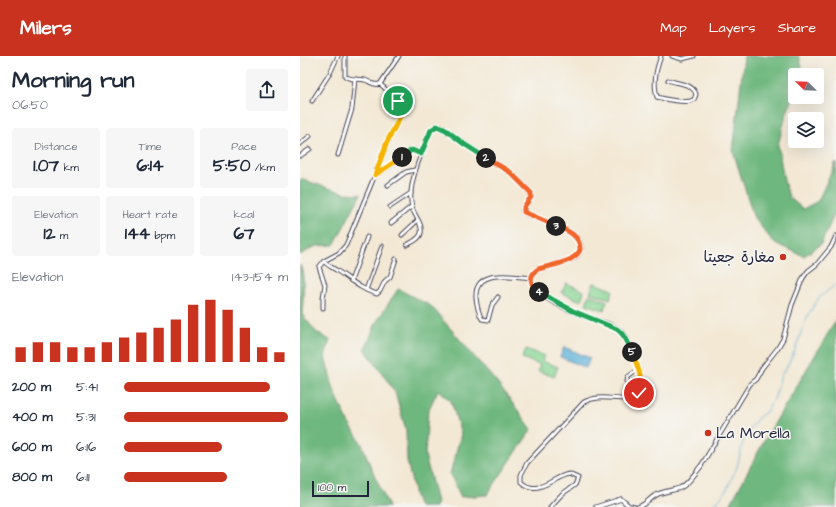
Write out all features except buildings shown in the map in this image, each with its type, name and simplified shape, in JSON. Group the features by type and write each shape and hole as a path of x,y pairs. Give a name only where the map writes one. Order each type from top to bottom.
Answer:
{"street":[{"path":"312,101 330,73 338,56"},
{"path":"323,308 325,285 319,267 324,261 344,250 387,142 404,109 404,106 380,84 375,85 364,80 348,78 346,76 344,56"},
{"path":"380,84 399,56"},
{"path":"661,56 654,86 657,96 664,99 684,102 695,99 696,94 694,89 668,80"},
{"path":"672,56 682,60 694,56"},
{"path":"338,156 352,109 355,79"},
{"path":"408,245 421,234 421,228 412,207 411,193 415,170 433,128 437,126 442,127 464,144 510,172 531,195 524,207 523,211 525,213 564,229 578,240 581,248 576,256 571,260 538,269 534,272 531,278 533,287 548,298 573,311 609,324 622,333 627,339 639,369 641,384 637,397 631,399 594,397 584,402 527,463 521,475 521,482 526,487 533,488 544,486 569,474 578,478 575,485 562,494 550,507"},
{"path":"300,144 310,136"},
{"path":"300,156 310,149"},
{"path":"375,175 398,161 411,150 421,154"},
{"path":"388,186 406,172 415,170"},
{"path":"390,207 411,193"},
{"path":"390,223 412,207"},
{"path":"402,235 418,220"},
{"path":"638,507 643,506 654,496 662,492 683,487 701,466 750,384 756,379 780,343 792,305 803,278 831,247 836,236"},
{"path":"351,281 367,237"},
{"path":"366,290 382,246"},
{"path":"324,261 325,264 338,271 351,281 375,294 379,293 385,281 390,277 396,259"},
{"path":"498,298 492,304 488,320 482,319 477,306 476,292 482,281 490,277 500,275 531,278"},
{"path":"637,397 627,381 628,377 639,369"},
{"path":"596,507 621,499 629,506 634,507"}],"green space":[{"path":"744,56 799,56 802,68 788,68 788,104 791,104 787,112 778,145 784,181 789,197 803,209 818,201 836,162 836,211 821,244 804,256 774,243 754,218 733,151"},
{"path":"300,179 345,193 361,194 334,245 316,246 300,255"},
{"path":"300,265 304,282 302,314 316,332 330,340 325,357 334,390 348,422 362,444 389,507 300,507"},
{"path":"566,283 584,291 581,301 562,293"},
{"path":"594,283 613,290 610,299 590,293"},
{"path":"398,289 431,306 498,384 532,429 487,495 461,497 450,474 461,434 451,401 438,390 428,411 425,455 437,502 435,507 419,507 407,461 406,430 395,392 365,349 377,321"},
{"path":"589,295 607,301 604,310 586,304"},
{"path":"836,320 836,507 729,507 764,441"},
{"path":"526,349 544,356 542,361 558,367 554,377 538,371 540,365 522,358"}],"water":[{"path":"564,347 590,358 586,368 560,357"}],"waterway":[{"path":"708,507 717,502 726,491 737,467 743,442 749,430 758,418 766,412 775,397 781,375 788,365 795,350 809,313 819,298 836,284"}],"place":[{"name":"مغارة جعيتا","path":"783,257"},
{"name":"La Morella","path":"708,433"}],"route":[{"path":"398,101 404,106 404,109 392,130 375,175 398,161 411,150 421,154 431,130 437,126 442,127 464,144 510,172 531,193 531,197 523,211 527,215 571,233 578,240 581,248 579,254 571,260 538,269 534,272 531,278 533,287 536,291 573,311 609,324 622,333 627,339 641,376 641,388 639,393"}]}
